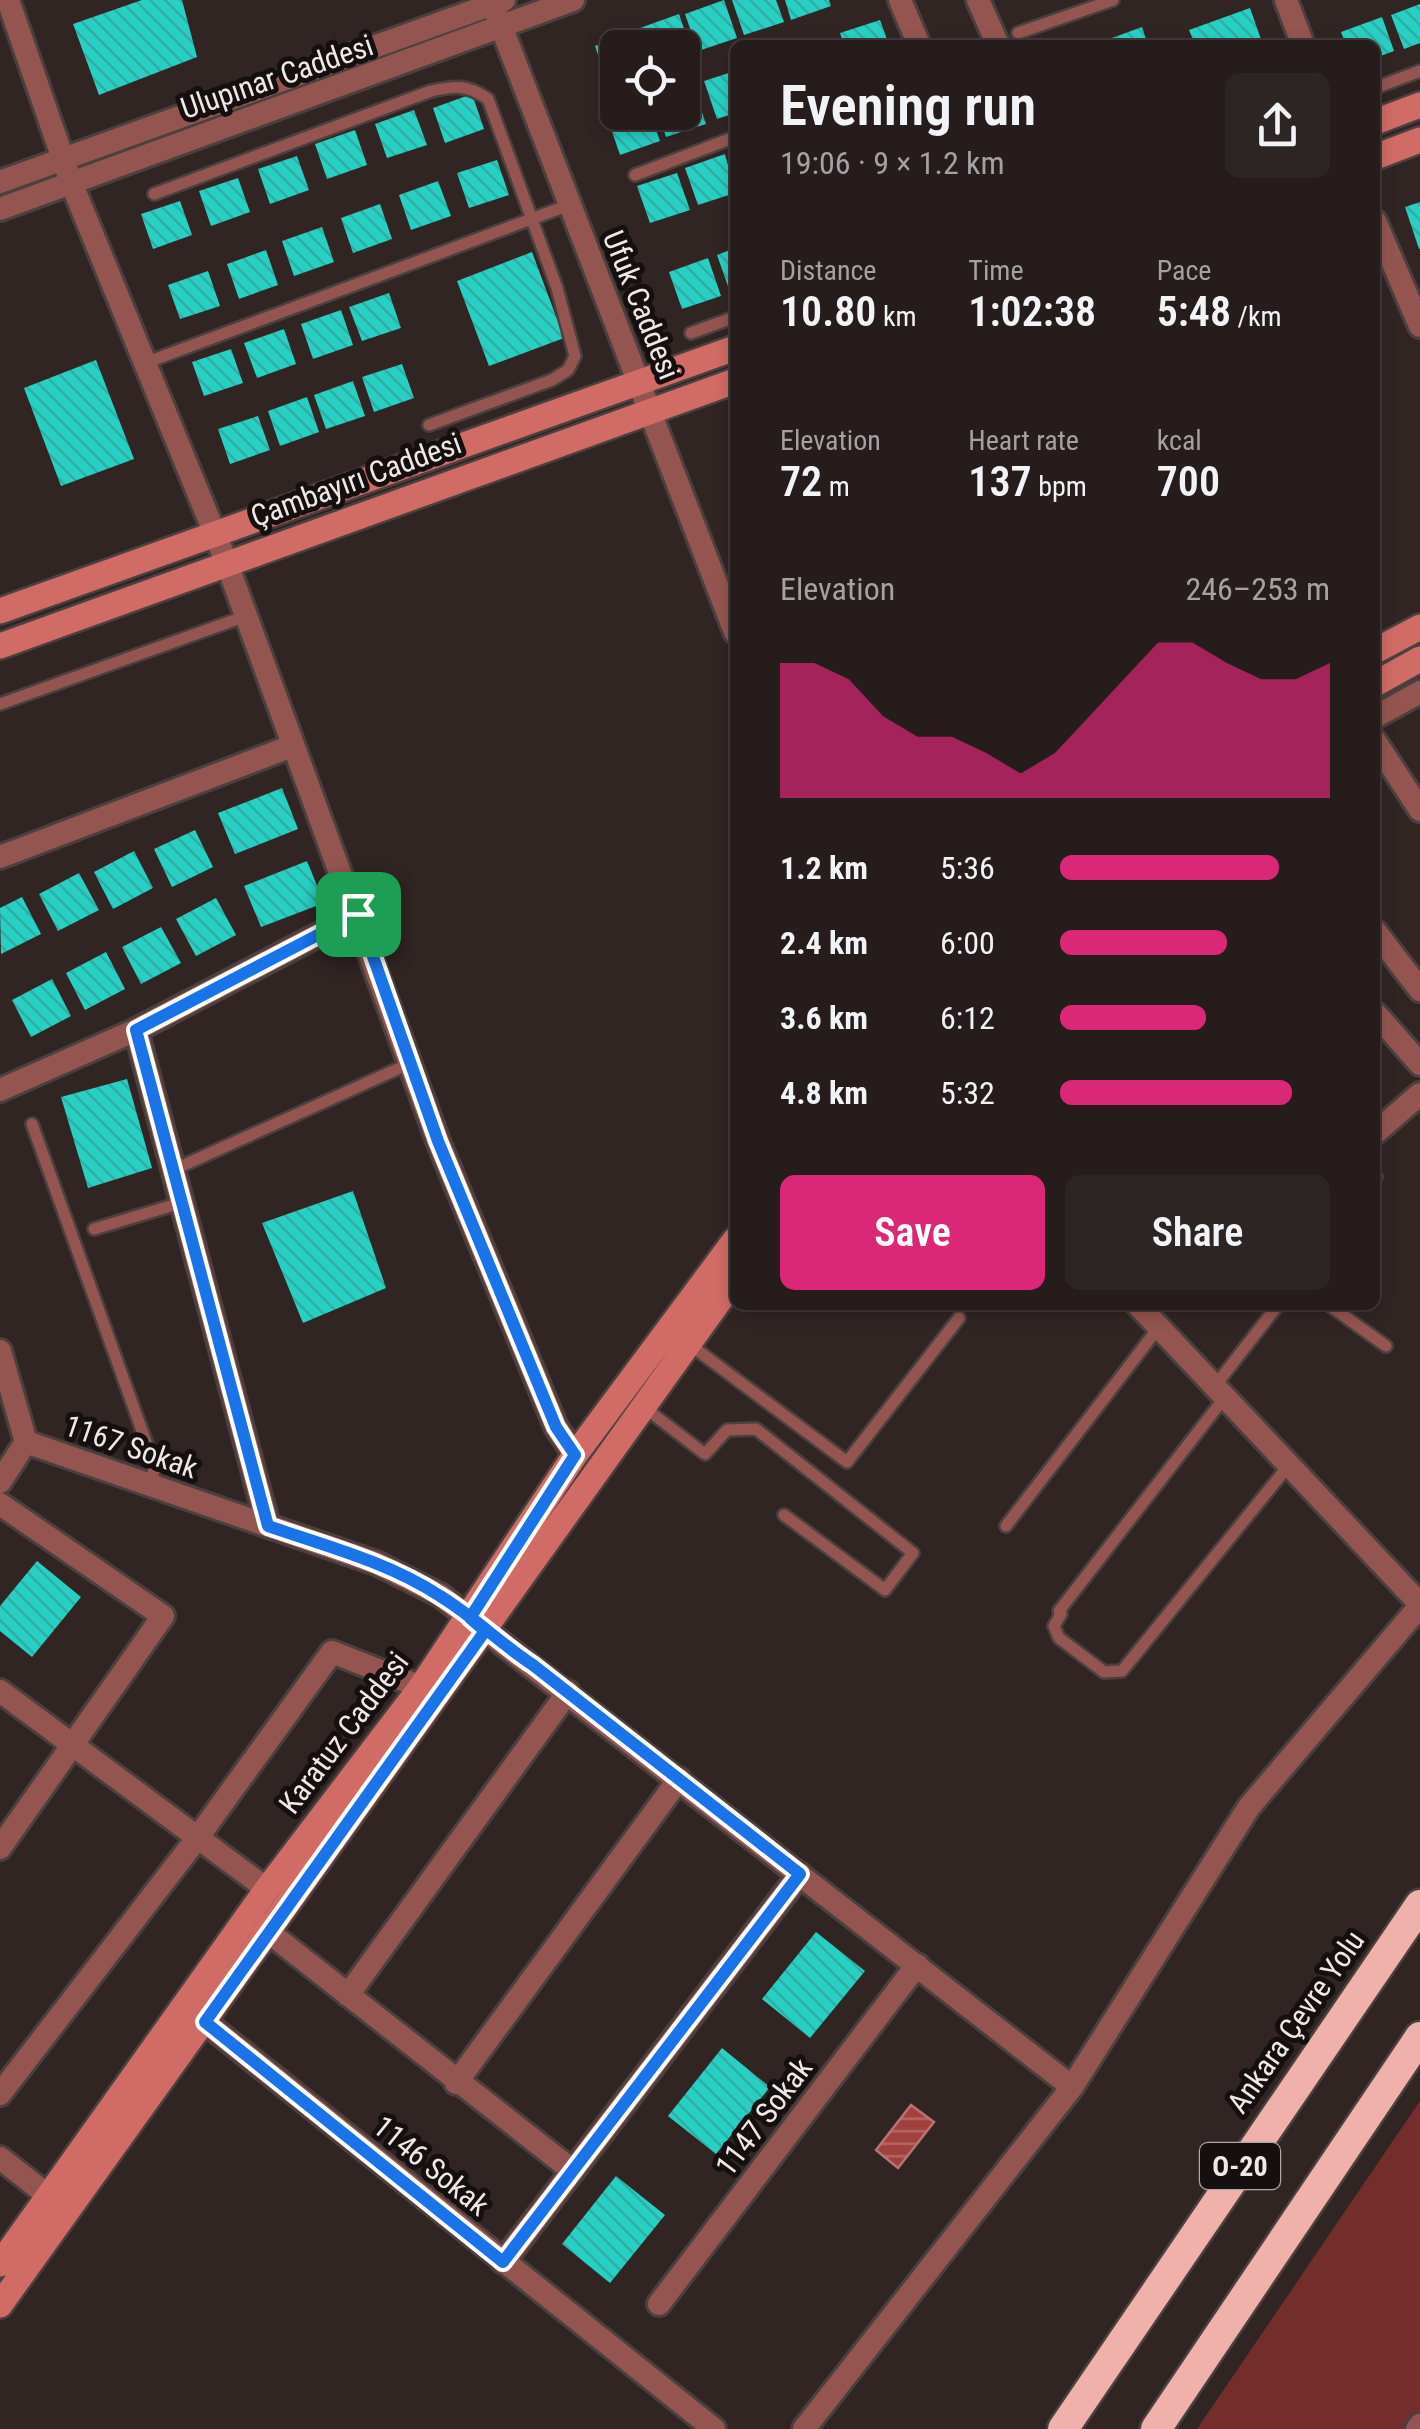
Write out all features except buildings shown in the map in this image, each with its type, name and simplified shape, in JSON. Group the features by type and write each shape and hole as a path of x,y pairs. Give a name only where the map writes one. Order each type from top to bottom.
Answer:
{"highway":[{"name":"Ankara Çevre Yolu","path":"1062,2429 1420,1906"},
{"name":"O-20","path":"1156,2429 1420,2037"}],"street":[{"path":"8,0 71,182 226,561 410,1062 556,1427 575,1455"},
{"name":"Ulupınar Caddesi","path":"0,209 573,0"},
{"path":"900,0 917,40"},
{"path":"978,0 1008,39"},
{"path":"1286,0 1301,40"},
{"name":"Ulupınar Caddesi","path":"0,182 496,1"},
{"name":"Ufuk Caddesi","path":"496,1 502,29 730,619"},
{"path":"1380,120 1420,105"},
{"path":"1380,155 1420,140"},
{"path":"1380,233 1420,326"},
{"name":"Çambayırı Caddesi","path":"0,611 730,350"},
{"name":"Çambayırı Caddesi","path":"0,646 226,561 730,383"},
{"path":"1380,648 1420,627"},
{"path":"1380,681 1420,660"},
{"path":"1380,714 1420,692"},
{"path":"0,857 292,746"},
{"path":"1380,749 1420,810"},
{"path":"0,1090 136,1030 358,914"},
{"path":"1380,938 1420,990"},
{"path":"1380,1019 1420,1064"},
{"path":"136,1030 268,1526"},
{"path":"1380,1129 1420,1094"},
{"name":"Karatuz Caddesi","path":"0,2264 57,2202 205,2022 270,1933 477,1624 575,1455 730,1247"},
{"path":"477,1624 644,1407 730,1285"},
{"path":"804,2429 1072,2087 1249,1807 1420,1605 1143,1310"},
{"path":"0,1351 26,1442 0,1482"},
{"name":"1167 Sokak","path":"26,1442 376,1563 440,1595 1072,2087"},
{"path":"0,1504 163,1616 0,1848"},
{"name":"Karatuz Caddesi","path":"0,2306 57,2202 267,1888 421,1687 477,1624"},
{"path":"0,2094 198,1838 332,1652 421,1687"},
{"path":"0,1690 267,1888"},
{"path":"348,1995 568,1692"},
{"path":"456,2083 679,1779"},
{"path":"503,2262 800,1874"},
{"path":"248,1916 572,2171"},
{"name":"1147 Sokak","path":"658,2304 917,1965"},
{"name":"1146 Sokak","path":"205,2022 714,2429"},
{"path":"0,2158 57,2202"}],"lane":[{"path":"1008,39 1113,0"},
{"path":"1380,86 1420,72"},
{"path":"154,194 456,86 474,89 488,99 575,356 568,370 552,380 429,425"},
{"path":"635,175 730,139"},
{"path":"145,363 569,205"},
{"path":"691,333 730,319"},
{"path":"0,704 246,616"},
{"path":"176,1169 410,1062"},
{"path":"32,1124 154,1464 152,1486"},
{"path":"94,1229 184,1202"},
{"path":"1275,1310 1060,1612 1054,1626 1059,1638 1104,1672 1122,1671 1290,1466"},
{"path":"1337,1310 1386,1346"},
{"path":"689,1344 847,1462 959,1318"},
{"path":"1006,1526 1159,1327"},
{"path":"644,1407 705,1454 727,1430 742,1426 756,1429 912,1554 884,1590 784,1515"}],"shaded area":[{"path":"1420,2101 1420,2429 1197,2429"},
{"path":"911,2105 934,2122 898,2168 876,2150"}],"route":[{"path":"358,914 136,1030 198,1250 268,1526 376,1563 440,1595 470,1618 508,1648 533,1665 800,1874 503,2262 205,2022 485,1631 470,1618 575,1455 556,1427 438,1141 358,914"}]}
